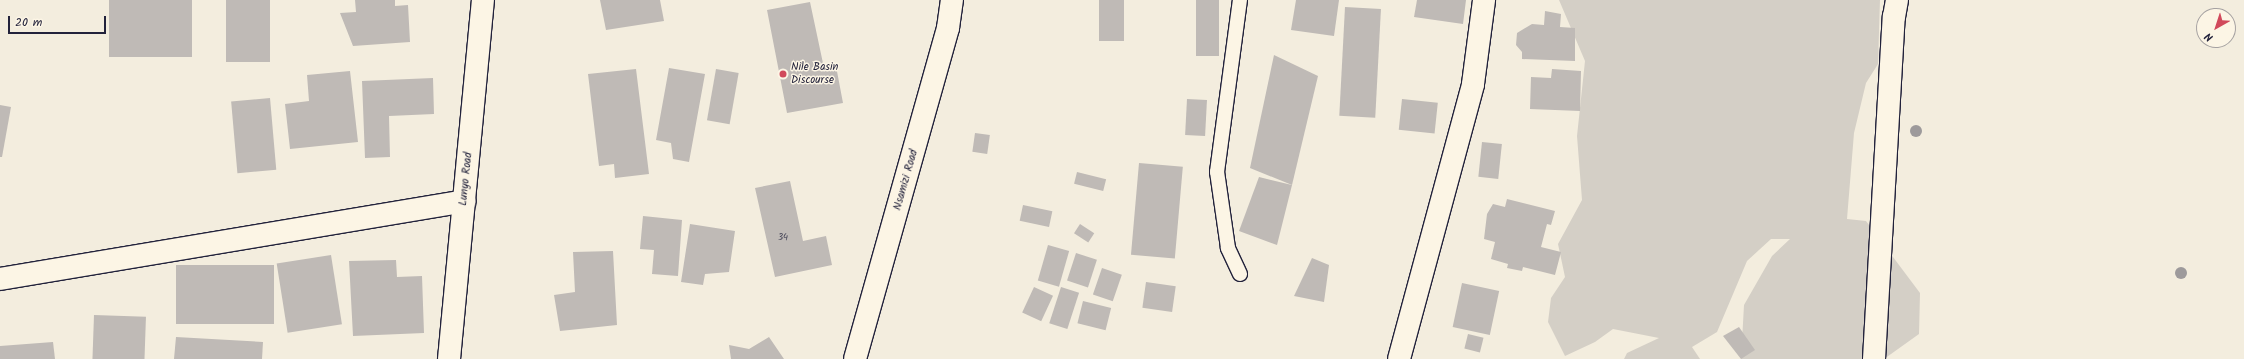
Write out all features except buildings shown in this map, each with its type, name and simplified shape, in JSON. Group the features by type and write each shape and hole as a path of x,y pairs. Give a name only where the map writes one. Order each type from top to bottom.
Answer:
{"street":[{"name":"Lunyo Road","path":"449,359 483,0"},
{"name":"Nsamizi Road","path":"855,359 948,28 952,0"},
{"path":"1399,359 1473,84 1484,0"},
{"path":"1874,359 1894,16 1897,0"},
{"path":"0,279 464,201"}],"lane":[{"path":"1240,0 1217,172 1228,248 1240,274"}],"shaded area":[{"path":"1559,0 1880,0 1878,64 1866,83 1854,133 1847,219 1866,221 1920,293 1919,334 1884,359 1741,359 1744,305 1772,256 1790,239 1771,239 1747,261 1717,332 1692,347 1700,359 1624,359 1627,353 1659,338 1613,329 1595,342 1565,356 1548,322 1551,298 1565,277 1558,244 1582,200 1577,136 1585,61"}],"place":[{"name":"Nile Basin Discourse","path":"783,74"}]}
